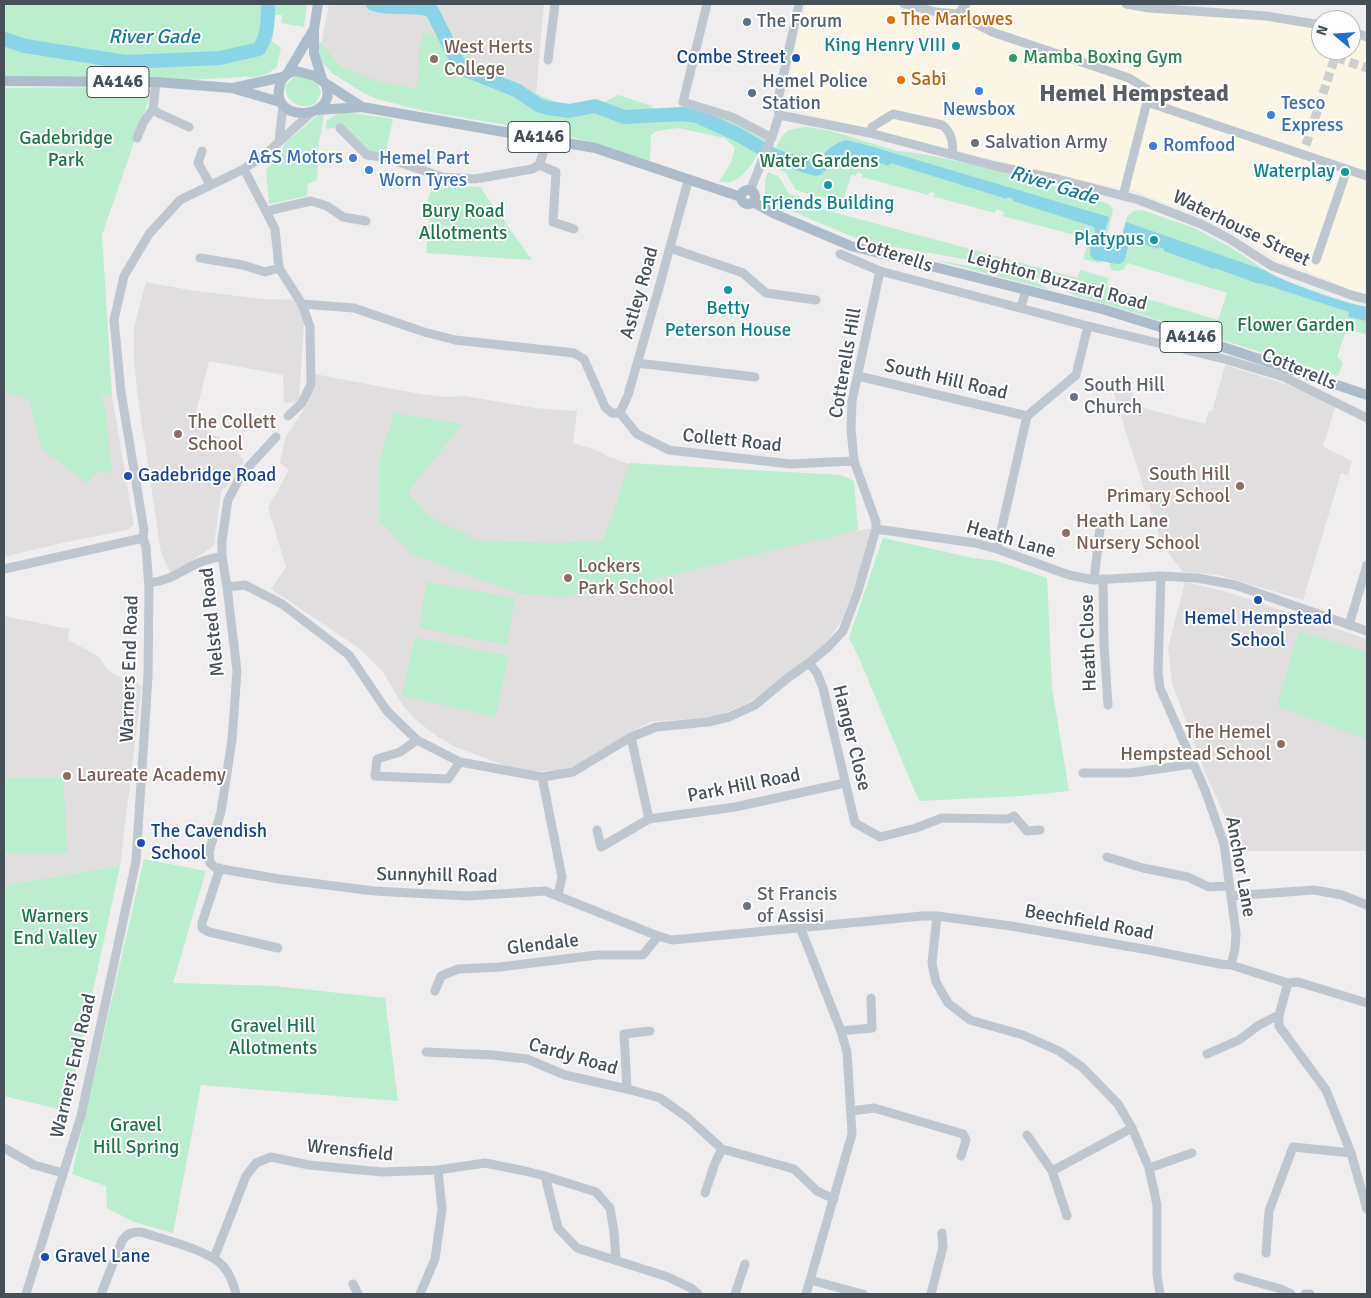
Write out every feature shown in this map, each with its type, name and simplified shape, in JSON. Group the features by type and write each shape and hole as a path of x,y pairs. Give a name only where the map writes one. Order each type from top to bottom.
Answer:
{"main road":[{"path":"314,29 278,91 282,104 294,112 315,111 324,105 328,96 314,53 314,29 318,4"},
{"path":"285,76 291,72 302,72 323,81"},
{"name":"A4146","path":"232,88 285,76"},
{"name":"A4146","path":"4,80 156,82 232,88 282,104"},
{"name":"A4146","path":"323,81 362,108"},
{"name":"A4146","path":"315,111 362,108 595,148 741,197"},
{"path":"750,191 755,195 753,202 749,204 745,203 741,197 744,192 750,191"},
{"name":"Leighton Buzzard Road","path":"753,202 775,214 851,246 1102,309 1367,393"}],"street":[{"path":"548,60 555,4"},
{"path":"707,4 684,102 732,116 771,140"},
{"path":"750,191 779,115 777,104 799,4"},
{"path":"904,4 936,12 958,14 992,32 1129,78 1147,89 1147,102 1123,196"},
{"path":"958,4 958,14"},
{"path":"958,14 966,4"},
{"path":"1126,4 1149,8 1266,16 1311,23"},
{"path":"137,138 143,123 154,108 156,82"},
{"path":"1147,102 1367,176"},
{"path":"279,141 282,104"},
{"path":"154,108 158,113 189,127"},
{"name":"Warners End Road","path":"26,1294 81,1116 136,862 148,676 149,583 146,547 143,538 144,530 121,392 114,320 124,276 149,234 180,200 244,169 269,151 315,111"},
{"path":"870,133 872,127 893,114 942,125 947,129 954,146 952,154"},
{"name":"Waterhouse Street","path":"779,115 870,133 1139,200 1201,224 1228,238 1272,266 1367,299"},
{"path":"340,128 367,155 387,158 442,177 475,179 532,170 539,166 544,151 544,138"},
{"path":"1303,154 1306,145"},
{"path":"202,151 198,163 210,184"},
{"path":"539,166 556,172 553,222 574,229"},
{"path":"244,169 275,229 278,268 302,304 310,327 311,384 302,402 288,416"},
{"path":"1316,260 1347,169"},
{"name":"Astley Road","path":"620,413 628,395 688,180"},
{"path":"267,211 311,201 327,206 343,217 366,221"},
{"path":"670,248 744,273 766,293 816,300"},
{"name":"Cotterells","path":"840,254 880,271 1088,326 1189,350 1284,378 1367,418"},
{"path":"200,258 243,264 264,272 278,268"},
{"name":"Cotterells Hill","path":"876,529 876,522 854,461 851,428 852,400 880,271"},
{"path":"1021,307 1026,290"},
{"name":"Collett Road","path":"302,304 354,308 424,332 455,340 574,353 584,359 605,407 612,413 620,413 637,434 669,450 790,464 854,461"},
{"path":"997,550 1027,416 1076,375 1088,326"},
{"path":"637,363 755,377"},
{"name":"South Hill Road","path":"858,376 1027,416"},
{"name":"Melsted Road","path":"210,862 210,852 221,812 232,740 237,671 222,556 222,540 228,500 241,475 276,437"},
{"path":"227,587 245,585 275,600 287,607 349,655 387,710 417,740 460,762 542,777 573,772 631,737 656,727 708,722 728,717 755,705 809,663 843,631 858,591 876,529"},
{"name":"Heath Lane","path":"876,529 975,543 1069,575 1099,580 1161,576 1197,578 1235,585 1272,596 1367,631"},
{"name":"Heath Close","path":"1100,529 1099,580 1108,705"},
{"path":"4,569 143,538"},
{"path":"149,583 176,576 202,562 222,556"},
{"path":"1349,625 1367,565"},
{"name":"Anchor Lane","path":"1161,576 1158,672 1160,688 1211,803 1224,844 1236,933 1231,965"},
{"name":"Hanger Close","path":"809,663 817,673 823,688 855,823 880,837 916,828 942,818 1008,819 1014,816 1027,831 1040,830"},
{"path":"631,737 649,819"},
{"path":"417,740 400,752 376,759 375,776 448,779 460,762"},
{"path":"1083,773 1130,773 1193,764"},
{"path":"542,777 562,877 558,895"},
{"name":"Park Hill Road","path":"597,830 601,847 649,819 735,806 845,783"},
{"path":"1107,857 1143,868 1188,877 1209,887 1229,886"},
{"name":"Sunnyhill Road","path":"210,862 220,868 278,879 374,891 468,896 545,891 672,940 800,927"},
{"path":"220,868 202,928 209,932 278,948"},
{"path":"1231,896 1314,890 1342,895 1367,905"},
{"path":"937,916 932,963 936,982 948,1003 970,1020 1023,1035 1059,1051 1082,1067 1118,1104 1132,1128 1149,1168 1157,1205 1157,1275 1160,1294"},
{"name":"Beechfield Road","path":"800,927 937,916 1020,928 1231,965 1288,982 1298,982 1367,1003"},
{"path":"800,927 841,1030 847,1054 852,1111 852,1140 806,1294"},
{"name":"Glendale","path":"435,991 441,976 458,969 500,967 597,955 642,955 658,936"},
{"path":"1288,982 1279,1015 1279,1026 1326,1090 1351,1153 1367,1209"},
{"path":"841,1030 872,1028 871,998"},
{"path":"1207,1054 1240,1040 1259,1025 1279,1015"},
{"path":"627,1089 624,1034 650,1031"},
{"name":"Cardy Road","path":"426,1052 492,1055 527,1059 564,1075 660,1098 688,1118 722,1150 794,1170 817,1191 834,1199"},
{"path":"852,1111 874,1108 963,1134 966,1140 961,1156"},
{"path":"1052,1171 1132,1128"},
{"path":"1027,1135 1052,1171 1067,1216"},
{"path":"1266,1253 1269,1211 1293,1147 1351,1153"},
{"path":"4,1148 34,1165 63,1173"},
{"path":"705,1193 715,1163 722,1150"},
{"path":"1149,1168 1192,1153"},
{"name":"Wrensfield","path":"214,1258 246,1176 256,1163 271,1156 309,1165 382,1172 438,1170 484,1164 545,1176 596,1192 610,1208 616,1260"},
{"path":"421,1294 436,1259 442,1209 438,1170"},
{"path":"545,1176 558,1228 577,1248 668,1276 691,1288 698,1294"},
{"path":"101,1294 122,1241 132,1232 141,1232 214,1258 224,1267 234,1284 236,1294"},
{"path":"931,1294 944,1247 942,1233"},
{"path":"735,1294 745,1264"},
{"path":"1238,1277 1281,1289 1291,1294"},
{"path":"810,1280 863,1294"},
{"path":"353,1284 358,1294"},
{"path":"1305,1294 1310,1294"}],"shaded area":[{"name":"West Herts College","path":"329,4 544,4 534,115 376,84 337,69 321,44"},
{"path":"806,4 1149,4 1311,24 1311,60 1361,60 1361,35 1367,37 1367,293 1357,293 1277,260 1220,222 1126,187 1073,179 812,115 794,108 787,100 792,64"},
{"name":"The Collett School","path":"146,282 189,290 262,299 297,300 304,323 299,402 284,403 283,375 209,361 193,424 230,443 244,461 240,472 221,491 214,546 171,574 161,552 137,391 134,357 134,330"},
{"name":"South Hill Primary School","path":"1226,365 1291,386 1336,405 1323,446 1352,461 1348,475 1341,473 1303,600 1219,575 1183,572 1162,545 1111,385 1133,391 1132,405 1205,424 1209,411 1212,411"},
{"name":"Lockers Park School","path":"314,374 420,394 447,397 465,396 534,408 577,411 573,443 648,471 847,522 850,532 872,528 873,536 842,620 819,653 743,705 721,715 699,719 652,721 573,767 560,770 521,772 456,747 438,737 417,721 403,706 383,672 360,649 271,589 286,567 268,508 289,470 280,463 285,438 308,403"},
{"path":"4,389 112,395 134,525 127,530 4,557"},
{"name":"The Hemel Hempstead School","path":"1185,582 1227,592 1367,639 1367,851 1241,851 1206,775 1172,683 1168,648"},
{"name":"Laureate Academy","path":"4,616 69,629 68,640 98,656 112,673 122,678 137,679 138,685 142,685 120,866 4,885"}],"green space":[{"name":"Gadebridge Park","path":"4,4 307,4 304,27 281,23 282,15 275,15 272,42 281,47 277,67 270,72 255,77 156,82 4,81"},
{"path":"424,32 436,36 441,44 472,54 469,67 564,105 592,108 618,95 659,110 684,112 688,108 735,120 766,139 752,164 742,175 731,182 719,182 731,162 735,148 725,138 678,128 657,131 651,135 650,161 565,135 424,111 377,99 333,74 321,61 318,44 320,42 340,66 377,81 416,89 420,66 418,55"},
{"path":"295,76 317,82 321,93 315,104 310,106 299,105 287,96 286,85"},
{"name":"Gadebridge Park","path":"136,87 150,96 102,235 112,395 101,395 106,411 112,474 99,470 87,483 42,449 29,399 4,392 4,88"},
{"path":"347,112 393,119 386,151 368,152 341,127 326,129 326,121 337,114"},
{"path":"318,115 324,115 319,142 317,180 308,184 307,196 269,204 266,170 280,154 285,143"},
{"name":"Water Gardens","path":"807,127 831,131 897,151 972,164 1086,195 1110,205 1113,210 1106,239 1119,243 1127,216 1134,211 1142,210 1194,228 1230,247 1278,278 1349,303 1367,307 1367,335 1347,328 1337,357 1343,362 1338,376 1079,297 1023,271 1017,262 1078,278 1080,270 1109,278 1107,287 1218,320 1227,293 1128,263 1123,270 1114,271 1110,267 1110,261 1112,253 1116,253 1117,250 1105,247 1100,263 1083,259 1089,239 1080,236 1081,232 1076,231 1075,235 1003,216 1004,212 996,209 995,213 934,197 935,193 930,192 928,195 862,177 862,174 857,172 856,176 851,175 844,198 832,199 809,195 796,190 785,172 770,166 782,136 790,130"},
{"path":"768,172 779,177 789,194 819,202 818,208 1011,260 1004,266 872,243 851,236 775,204 765,194 765,180"},
{"name":"Bury Road Allotments","path":"433,184 480,187 532,260 426,253 430,213 428,199"},
{"path":"935,260 998,271 1008,269 1018,272 1050,290"},
{"path":"394,413 462,424 408,492 427,515 480,541 559,543 603,540 629,463 841,475 854,481 858,530 609,590 562,597 521,594 411,554 380,521 380,458"},
{"path":"883,538 973,558 997,561 1047,578 1052,688 1069,791 1020,796 919,801 849,638"},
{"path":"427,582 515,598 507,645 419,628"},
{"path":"1299,631 1367,652 1366,739 1277,706"},
{"path":"415,637 509,656 495,717 402,695"},
{"path":"4,778 63,778 68,853 4,853"},
{"path":"144,859 206,871 173,983 275,986 385,998 398,1101 201,1085 173,1233 134,1222 107,1208 106,1186 72,1174"},
{"name":"Warners End Valley","path":"120,866 67,1111 4,1096 4,885"}],"water":[{"name":"Water Gardens","path":"846,140 1109,217 1098,250 1103,252 1102,256 1095,254 1097,240 1094,227 1013,201 1013,199 1007,197 1007,199 891,163 888,166 882,163 869,163 869,156 854,151 846,161 818,173 816,170 823,155 835,145"},
{"path":"1126,222 1264,270 1314,292 1367,307 1367,321 1348,317 1349,312 1214,269 1164,251 1164,249 1159,247 1158,249 1130,239 1118,259 1111,258 1112,254 1117,255"}],"waterway":[{"name":"River Gade","path":"4,39 25,46 126,62 220,58 259,49 266,33 268,4"},
{"name":"River Gade","path":"373,4 432,11 457,61 466,70 518,91 538,105 569,111 595,106 624,117 683,114 697,116 737,134 775,156 816,169 842,149 879,157"},
{"name":"River Gade","path":"1099,241 1097,253 1118,257 1121,247"}],"tunnel":[{"path":"1306,145 1335,57 1367,68"}],"place":[{"name":"The Marlowes","path":"891,20"},
{"name":"The Forum","path":"747,22"},
{"name":"King Henry VIII","path":"956,46"},
{"name":"Combe Street","path":"796,58"},
{"name":"Mamba Boxing Gym","path":"1013,58"},
{"name":"West Herts College","path":"434,59"},
{"name":"Sabi","path":"901,80"},
{"name":"Newsbox","path":"979,91"},
{"name":"Hemel Police Station","path":"752,93"},
{"name":"Tesco Express","path":"1271,115"},
{"name":"Salvation Army","path":"975,143"},
{"name":"Romfood","path":"1153,146"},
{"name":"A&S Motors","path":"353,158"},
{"name":"Hemel Part Worn Tyres","path":"369,170"},
{"name":"Waterplay","path":"1345,172"},
{"name":"Friends Building","path":"828,185"},
{"name":"Platypus","path":"1154,240"},
{"name":"Betty Peterson House","path":"728,290"},
{"name":"South Hill Church","path":"1074,397"},
{"name":"The Collett School","path":"178,434"},
{"name":"Gadebridge Road","path":"128,476"},
{"name":"South Hill Primary School","path":"1240,486"},
{"name":"Heath Lane Nursery School","path":"1066,533"},
{"name":"Lockers Park School","path":"568,578"},
{"name":"Hemel Hempstead School","path":"1258,600"},
{"name":"The Hemel Hempstead School","path":"1281,744"},
{"name":"Laureate Academy","path":"67,776"},
{"name":"The Cavendish School","path":"141,843"},
{"name":"St Francis of Assisi","path":"747,906"},
{"name":"Gravel Lane","path":"45,1257"}],"district":[{"name":"Hemel Hempstead","path":"1134,95"}],"park label":[{"name":"Flower Garden","path":"1296,326"},
{"name":"Gravel Hill Allotments","path":"273,1038"},
{"name":"Gravel Hill Spring","path":"136,1137"}]}
